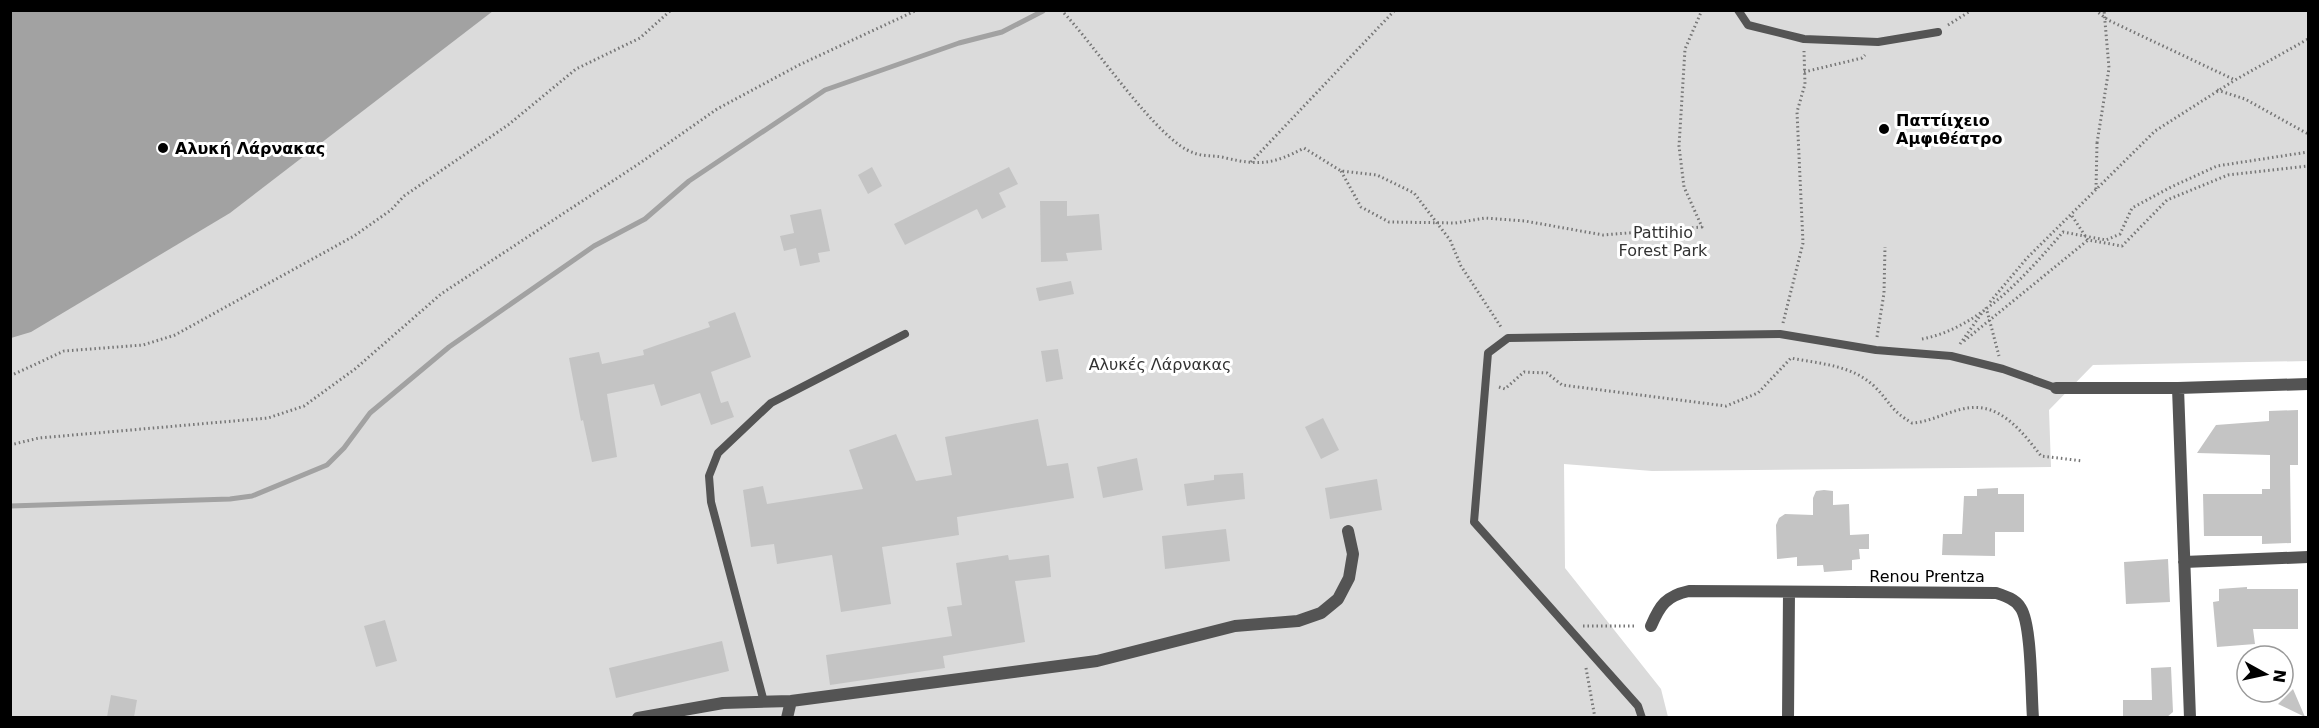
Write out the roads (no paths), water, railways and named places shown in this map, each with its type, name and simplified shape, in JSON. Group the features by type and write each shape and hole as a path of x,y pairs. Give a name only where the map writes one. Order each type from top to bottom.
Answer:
{"street":[{"path":"2056,388 2178,388 2308,384"},
{"path":"2178,388 2190,717"},
{"path":"638,717 723,703 791,701 1097,661 1235,626 1298,621 1322,612 1338,599 1349,578 1353,554 1348,531"},
{"path":"2184,562 2308,557"},
{"name":"Renou Prentza","path":"1651,626 1659,606 1672,595 1689,591 1996,593 2011,598 2021,607 2027,625 2033,717"},
{"path":"1788,717 1789,592"},
{"path":"787,717 791,701"}],"lane":[{"path":"1738,10 1748,25 1803,39 1878,42 1938,32"},
{"path":"764,702 711,502 709,476 718,453 771,403 905,334"},
{"path":"1642,717 1638,706 1474,522 1488,353 1508,338 1780,334 1876,350 1951,356 2003,369 2056,388"}],"waterway":[{"path":"10,506 230,499 252,496 327,465 344,448 370,413 449,347 594,246 645,219 689,181 825,90 959,43 1002,32 1043,11"}],"place":[{"name":"Παττίιχειο Αμφιθέατρο","path":"1884,129"},
{"name":"Αλυκή Λάρνακας","path":"163,148"}],"park label":[{"name":"Pattihio Forest Park","path":"1663,241"},
{"name":"Αλυκές Λάρνακας","path":"1160,364"}]}
